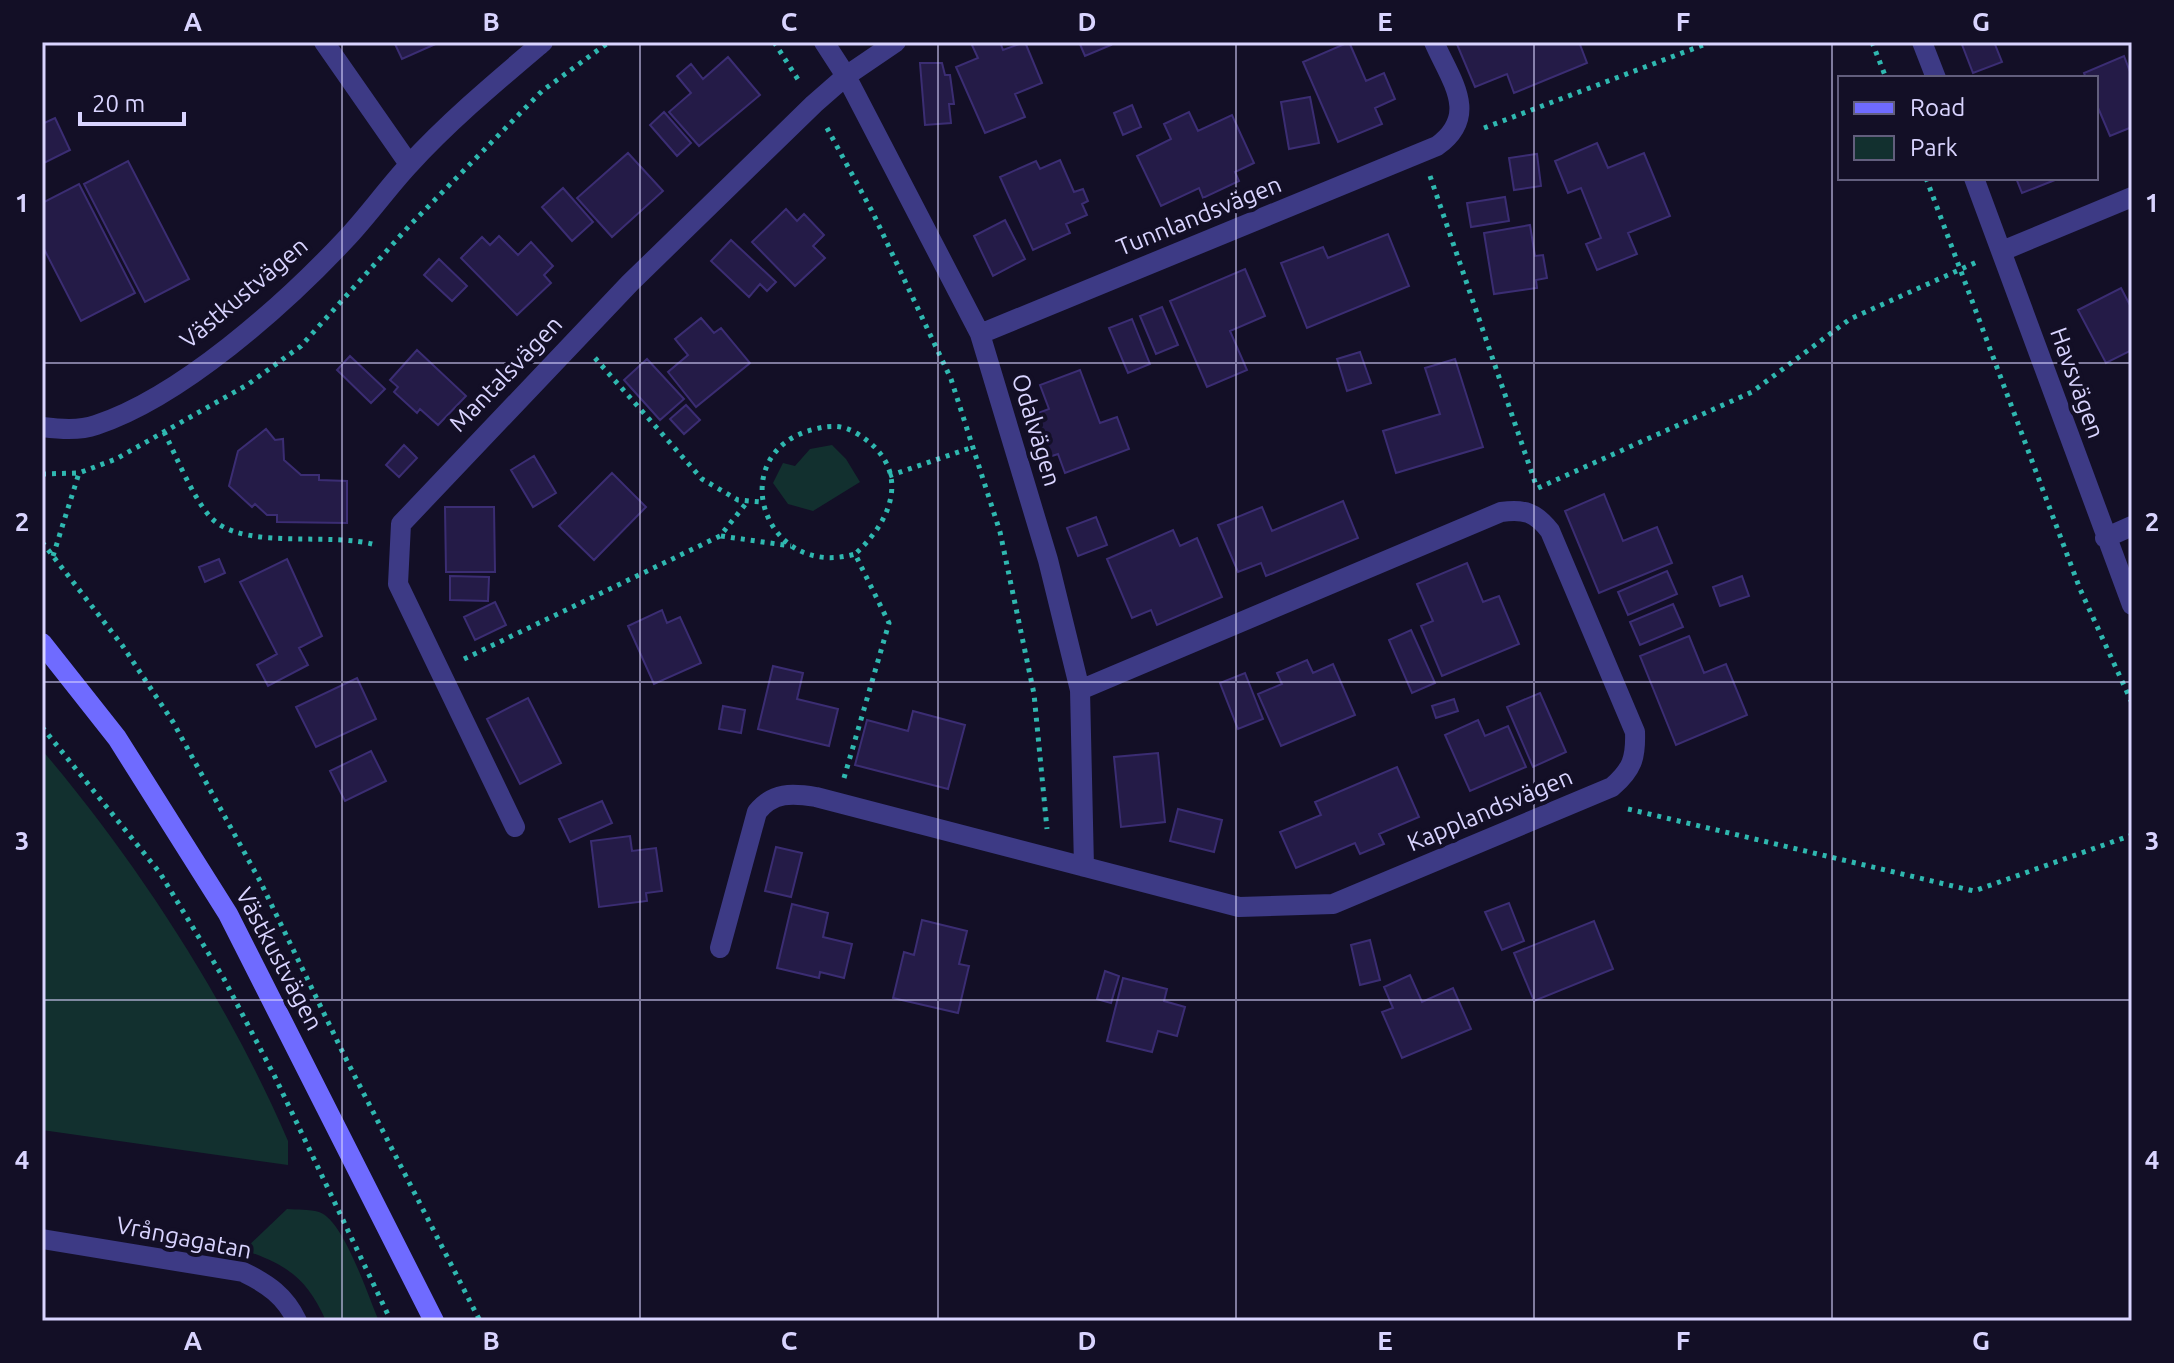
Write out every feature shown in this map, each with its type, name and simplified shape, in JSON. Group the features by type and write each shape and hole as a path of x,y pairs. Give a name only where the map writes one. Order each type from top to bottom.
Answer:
{"street":[{"path":"324,42 409,164"},
{"name":"Västkustvägen","path":"42,427 71,429 95,426 159,394 229,345 282,301 345,240 409,164 543,42"},
{"name":"Odalvägen","path":"824,42 846,76 980,334 1048,560 1080,690 1084,867"},
{"name":"Mantalsvägen","path":"515,827 398,584 397,551 401,524 577,338 814,104 846,76 896,42"},
{"path":"1429,149 1453,134 1460,120 1460,100 1434,42"},
{"path":"1922,42 1935,76"},
{"name":"Tunnlandsvägen","path":"980,334 1429,149"},
{"name":"Havsvägen","path":"1975,180 2132,605"},
{"path":"2002,251 2132,197"},
{"path":"1080,690 1501,512 1524,510 1531,513"},
{"name":"Kapplandsvägen","path":"720,948 757,812 765,802 780,795 797,794 837,802 1239,907 1333,904 1597,794 1629,773 1636,755 1635,732 1550,531 1539,517 1531,513"},
{"path":"2105,538 2132,526"},
{"name":"Västkustvägen","path":"42,643 117,738 228,914 434,1321"},
{"name":"Vrångagatan","path":"42,1239 243,1272 267,1283 290,1305 297,1321"}],"path":[{"path":"774,42 814,104 873,213 951,379 1000,532 1034,694 1050,858"},
{"path":"1480,129 1711,42"},
{"path":"1872,42 1885,76"},
{"path":"1429,149 1537,489 1531,513"},
{"path":"1927,180 1963,268 2080,589 2132,703"},
{"path":"1537,489 1752,392 1850,319 2002,251"},
{"path":"577,338 702,479 738,500 761,502"},
{"path":"720,536 792,546 828,557 855,554 886,519 893,490 878,452 866,439 842,426 826,426 797,436 773,458 763,478 761,502 773,525 792,546"},
{"path":"164,432 201,502 216,523 253,535 366,542 397,551"},
{"path":"889,476 973,447"},
{"path":"53,556 79,473"},
{"path":"441,670 720,536 748,501"},
{"path":"42,542 122,645 181,735 260,881 345,1057 480,1321"},
{"path":"837,802 889,623 855,554"},
{"path":"42,727 160,873 224,979 282,1091 391,1321"},
{"path":"1597,794 1616,806 1974,891 2132,835"}],"green space":[{"path":"832,445 846,459 860,482 813,511 788,504 773,483 783,463 795,466 810,449"},
{"path":"42,750 113,840 210,987 288,1141 288,1165 42,1130"},
{"path":"287,1209 319,1212 328,1218 354,1260 379,1321 326,1321 311,1294 294,1275 272,1261 244,1250"}],"building":[{"path":"394,42 440,42 402,59"},
{"path":"1000,42 1003,50 1025,42 1042,83 1015,94 1025,117 985,133 956,67 978,58 971,43"},
{"path":"1079,42 1109,42 1111,45 1085,56"},
{"path":"1349,42 1366,81 1384,73 1395,99 1375,108 1382,124 1338,142 1303,62"},
{"path":"1456,42 1579,42 1587,63 1514,93 1507,74 1475,87"},
{"path":"1961,42 1994,42 2002,62 1973,73"},
{"path":"2124,56 2132,77 2132,127 2110,136 2098,108 2098,76 2085,76 2084,73"},
{"path":"728,57 760,95 699,146 669,112 691,93 677,76 691,64 703,79"},
{"path":"920,63 942,63 945,75 950,75 954,104 949,104 951,123 925,125"},
{"path":"1310,97 1319,143 1289,149 1281,102"},
{"path":"1132,105 1141,127 1123,135 1114,113"},
{"path":"664,112 691,143 677,156 650,125"},
{"path":"1189,112 1198,131 1232,115 1254,163 1235,172 1239,181 1203,198 1199,188 1161,206 1137,156 1171,139 1164,124"},
{"path":"55,118 70,150 42,164 42,124"},
{"path":"1597,143 1608,168 1644,153 1670,216 1628,233 1637,254 1597,270 1586,244 1601,238 1581,188 1568,193 1555,161"},
{"path":"628,153 663,191 612,237 577,198"},
{"path":"1537,154 1541,186 1514,190 1509,158"},
{"path":"1060,160 1074,192 1083,189 1088,201 1082,204 1087,215 1066,224 1070,233 1033,250 1000,177 1036,161 1040,169"},
{"path":"128,161 189,279 145,302 84,184"},
{"path":"2017,180 2055,180 2022,193"},
{"path":"79,184 135,293 81,321 42,245 42,203"},
{"path":"563,188 593,222 572,241 542,207"},
{"path":"1505,197 1509,221 1471,227 1467,203"},
{"path":"786,209 797,221 804,214 824,235 813,246 825,258 795,286 752,242"},
{"path":"1005,220 1025,259 993,276 974,236"},
{"path":"1530,225 1535,256 1543,255 1547,278 1536,280 1537,288 1494,294 1484,233"},
{"path":"1388,234 1409,286 1307,328 1281,263 1323,247 1328,258"},
{"path":"499,236 518,255 531,242 553,266 544,275 551,283 517,315 461,258 482,237 490,245"},
{"path":"731,240 776,282 767,291 760,284 749,297 711,261"},
{"path":"439,259 467,286 452,301 424,275"},
{"path":"1245,269 1265,316 1230,331 1247,370 1207,387 1170,301"},
{"path":"2121,288 2132,309 2132,350 2106,363 2078,310"},
{"path":"1162,307 1178,345 1156,354 1140,316"},
{"path":"701,318 714,333 721,328 750,363 696,407 668,372 688,355 675,339"},
{"path":"1132,319 1150,364 1128,373 1109,328"},
{"path":"417,350 466,396 438,425 420,409 417,413 394,392 398,387 390,380"},
{"path":"1360,352 1371,383 1347,391 1337,359"},
{"path":"350,356 385,389 371,403 337,370"},
{"path":"647,359 684,399 660,420 624,380"},
{"path":"1455,359 1483,447 1396,473 1383,431 1440,414 1425,368"},
{"path":"1080,370 1100,423 1117,417 1129,449 1065,473 1058,454 1049,457 1033,415 1049,409 1040,385"},
{"path":"686,405 700,420 684,434 670,419"},
{"path":"266,429 275,440 283,439 284,460 301,475 319,475 319,480 347,481 347,523 277,522 277,515 267,515 255,504 252,507 229,486 238,451"},
{"path":"404,445 417,458 399,477 386,465"},
{"path":"534,456 556,493 533,507 511,470"},
{"path":"612,473 646,507 594,560 559,526"},
{"path":"1604,494 1623,541 1657,527 1672,563 1599,593 1565,511"},
{"path":"1343,501 1358,538 1266,576 1261,563 1238,572 1218,525 1262,507 1272,531"},
{"path":"445,507 494,507 495,572 446,572"},
{"path":"1096,517 1107,545 1078,556 1067,528"},
{"path":"1173,530 1180,546 1197,538 1222,597 1157,625 1151,610 1132,618 1107,559"},
{"path":"219,559 225,573 205,582 199,567"},
{"path":"287,559 322,636 299,648 308,665 268,686 257,665 277,654 240,582"},
{"path":"1467,563 1483,602 1499,596 1519,644 1442,676 1421,626 1433,621 1417,584"},
{"path":"1667,571 1677,594 1628,615 1618,592"},
{"path":"450,576 489,577 488,601 450,600"},
{"path":"1742,576 1749,596 1720,606 1713,587"},
{"path":"495,602 506,625 475,640 464,617"},
{"path":"1673,604 1683,627 1640,645 1630,622"},
{"path":"662,610 667,623 680,617 701,663 654,684 628,626"},
{"path":"1411,630 1435,683 1412,693 1389,640"},
{"path":"1689,636 1704,673 1726,664 1747,715 1676,745 1640,656"},
{"path":"1307,660 1313,673 1333,664 1355,715 1281,746 1258,694 1282,684 1277,673"},
{"path":"773,666 803,673 797,699 838,709 829,746 758,729"},
{"path":"1245,673 1263,719 1238,729 1220,683"},
{"path":"357,678 376,719 316,747 296,707"},
{"path":"1540,693 1566,752 1533,767 1507,707"},
{"path":"528,698 561,763 520,784 487,719"},
{"path":"1454,699 1458,711 1436,718 1432,706"},
{"path":"723,706 745,710 741,733 719,729"},
{"path":"913,711 965,725 948,789 855,765 867,720 908,731"},
{"path":"1478,720 1485,736 1508,726 1526,767 1470,791 1445,735"},
{"path":"371,751 386,781 345,801 330,771"},
{"path":"1158,753 1165,822 1121,827 1114,757"},
{"path":"1397,767 1419,817 1379,834 1384,844 1360,854 1355,843 1296,868 1280,832 1321,815 1315,802"},
{"path":"602,801 612,823 570,842 559,819"},
{"path":"1178,809 1222,820 1214,852 1170,841"},
{"path":"630,836 632,851 656,848 662,891 646,893 647,901 599,907 591,841"},
{"path":"776,847 802,853 791,897 765,891"},
{"path":"1509,903 1524,941 1502,950 1485,912"},
{"path":"792,904 828,913 823,937 852,944 844,978 820,972 819,978 777,968"},
{"path":"922,920 967,931 959,964 969,966 958,1013 893,998 904,952 914,955"},
{"path":"1594,921 1613,969 1534,1001 1514,953"},
{"path":"1370,940 1380,980 1360,985 1351,945"},
{"path":"1105,971 1119,976 1111,1003 1097,999"},
{"path":"1410,975 1422,1002 1453,988 1471,1029 1402,1058 1382,1012 1393,1008 1384,987"},
{"path":"1123,978 1167,989 1164,1001 1185,1007 1177,1036 1158,1031 1152,1052 1107,1041"}]}
